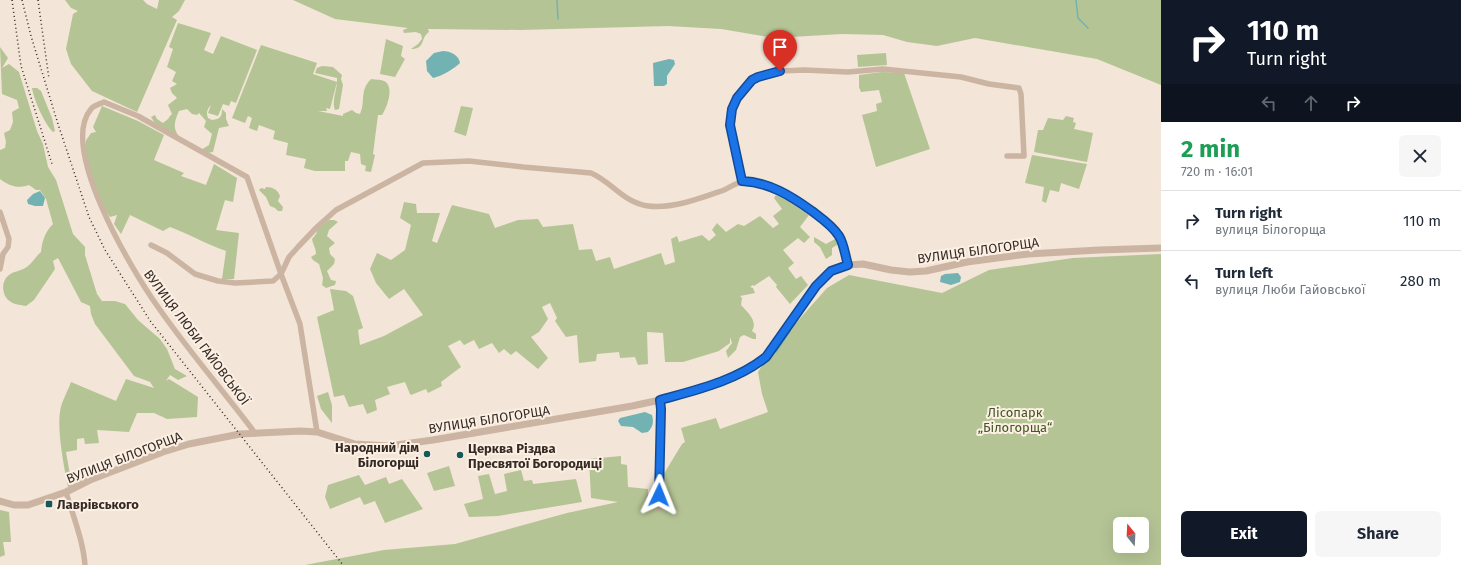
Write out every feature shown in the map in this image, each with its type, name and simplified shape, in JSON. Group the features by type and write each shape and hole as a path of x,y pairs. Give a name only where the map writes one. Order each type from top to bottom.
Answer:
{"street":[{"path":"742,181 730,125 730,116 737,98 747,86 758,77 780,71 910,71 961,77 989,84 1019,88 1021,94 1024,156 1007,156"},
{"name":"ВУЛИЦЯ ЛЮБИ ГАЙОВСЬКОЇ","path":"255,434 158,307 135,272 100,205 90,178 82,135 86,116 92,108 104,102 138,116 247,178 300,324 317,432"},
{"path":"281,274 290,257 298,247 336,210 423,163 469,161 591,173 599,176 626,199 647,206 666,206 697,199 729,188 742,181 758,183 780,190 826,221 841,239 848,265"},
{"path":"0,212 9,239 8,247 1,254 0,270"},
{"name":"ВУЛИЦЯ ЛЮБИ ГАЙОВСЬКОЇ","path":"151,246 167,253 195,274 218,281 235,283 273,281 281,274"},
{"name":"ВУЛИЦЯ БІЛОГОРЩА","path":"0,501 14,505 28,505 66,492 90,480 169,450 216,438 240,434 301,431 317,432 355,444 389,446 565,418 660,400 725,380 756,365 766,357 820,282 831,271 848,265 863,264 891,270 910,272 926,271 967,262 1028,254 1161,248"},
{"path":"658,509 660,400"},
{"path":"66,492 78,530 85,565"}],"green space":[{"path":"65,0 143,0 147,4 157,9 159,0 185,0 179,11 172,17 177,20 137,112 92,91 71,64 66,49 73,14 78,11 71,8"},
{"path":"293,0 1161,0 1161,85 1097,59 975,38 937,46 907,42 883,35 842,34 774,38 721,29 668,26 520,30 428,29 429,32 424,37 421,45 416,49 411,49 422,39 421,34 416,32 404,33 403,30 408,28 335,19"},
{"path":"178,23 211,33 204,50 213,54 221,36 257,50 236,103 231,101 229,106 223,104 218,116 208,113 211,105 208,110 207,113 208,118 212,120 220,117 222,114 222,109 226,113 226,119 229,126 219,128 213,152 207,153 201,150 209,145 212,134 204,127 206,121 199,113 197,115 192,114 187,109 179,111 175,121 175,130 179,136 157,126 151,117 155,115 157,119 163,123 172,114 168,105 177,98 172,93 170,88 177,84 172,81 176,72 167,67 173,49 169,47"},
{"path":"386,39 403,46 401,56 405,59 395,77 380,74"},
{"path":"261,45 317,63 313,74 337,82 330,109 326,108 327,111 318,111 343,116 343,114 352,110 360,114 367,83 371,79 382,80 387,84 390,92 382,115 378,115 373,154 375,155 371,172 365,171 366,166 361,164 360,154 351,152 348,161 345,161 345,171 315,171 304,168 306,159 286,155 288,143 273,139 275,131 259,125 257,131 249,128 252,118 248,116 245,123 232,118"},
{"path":"0,47 8,58 2,68 9,64 19,72 37,131 43,144 48,167 56,180 73,234 85,247 85,255 97,294 102,301 115,301 125,304 138,320 160,339 167,349 175,369 187,376 178,380 170,375 166,381 169,379 198,397 197,417 167,419 154,413 137,413 129,432 97,430 99,443 85,444 84,438 77,439 77,450 66,452 72,486 68,487 61,449 59,420 62,404 71,382 116,401 126,379 154,388 150,382 134,376 95,324 90,306 81,302 58,258 53,261 55,269 34,300 26,306 13,303 8,300 4,293 3,285 6,278 28,266 41,252 44,237 53,224 46,199 40,190 36,190 29,185 21,187 14,186 0,179 0,150 5,148 6,142 4,133 10,130 13,122 12,112 19,108 17,100 2,94"},
{"path":"886,53 887,65 858,67 857,55"},
{"path":"322,66 333,67 342,75 341,79 343,85 339,109 335,110 334,106 337,78 315,73 317,68"},
{"path":"882,72 904,73 930,149 876,167 862,115 877,111 876,104 882,102 879,90 861,92 859,87 859,75"},
{"path":"32,88 37,88 41,91 52,118 55,131 53,132 43,117 37,105"},
{"path":"102,106 138,121 164,135 154,160 184,173 181,176 206,185 214,164 237,178 233,202 225,200 216,230 239,233 234,279 222,279 226,251 170,227 163,231 130,215 121,234 114,224 117,215 110,217 101,202 92,180 85,149 86,141 91,133 96,132 93,127"},
{"path":"461,106 473,108 466,136 454,132"},
{"path":"1066,116 1074,118 1073,122 1076,123 1074,129 1093,133 1087,162 1034,152 1038,130 1043,130 1048,118 1063,120"},
{"path":"1032,155 1087,164 1079,189 1061,183 1059,192 1050,190 1046,203 1042,201 1044,187 1025,183"},
{"path":"266,187 273,188 278,192 280,196 278,201 283,207 282,211 278,211 270,206 266,197 259,190 261,188 265,189"},
{"path":"776,195 809,215 800,227 810,237 804,243 798,238 783,250 794,263 788,268 796,279 801,276 808,285 790,304 769,276 750,287 753,288 755,293 740,296 742,298 741,305 753,320 754,327 752,331 756,334 756,339 744,335 740,337 736,350 728,358 726,351 732,343 730,337 730,343 719,351 683,362 665,362 663,333 647,332 648,364 638,365 635,357 620,358 619,352 597,354 596,361 579,363 577,335 566,337 555,321 557,318 550,303 542,307 548,319 539,332 531,337 548,358 538,369 516,351 511,355 504,349 499,353 492,343 479,349 474,340 464,345 460,340 448,346 461,367 441,382 442,386 428,393 426,389 411,395 405,382 387,387 390,394 375,400 377,410 367,414 363,404 349,407 344,395 334,397 317,317 334,310 330,289 346,291 353,296 363,328 358,330 360,345 384,336 423,315 404,289 389,299 376,283 370,269 377,253 391,260 405,250 411,225 400,218 404,202 416,204 417,213 440,213 432,241 437,243 452,205 489,214 495,228 518,220 538,219 543,227 573,224 579,250 592,249 596,261 610,257 614,269 661,253 665,265 675,262 671,239 677,236 679,242 702,235 709,241 716,235 712,230 717,223 726,232 738,224 744,226 760,216 773,228 779,224 773,216 782,209 774,198"},
{"path":"329,220 338,222 329,230 327,236 335,243 329,248 330,254 335,259 334,264 327,271 331,280 336,281 335,285 326,288 322,285 323,278 319,264 311,257 316,254 312,239 318,228"},
{"path":"814,237 826,244 835,239 838,242 837,245 832,248 832,255 826,259 820,247 814,242"},
{"name":"Лісопарк „Білогорща“","path":"1161,254 1161,565 305,565 384,550 455,544 567,513 618,502 591,498 589,459 621,456 621,464 627,465 628,487 648,489 648,495 651,495 682,444 685,442 681,428 716,418 720,429 768,412 762,394 758,372 772,350 827,288 849,275 942,293 989,270 1073,258"},
{"path":"328,392 332,405 332,423 321,409 317,396"},
{"path":"449,466 455,486 434,491 427,473"},
{"path":"521,470 524,481 532,480 533,484 576,479 582,502 498,516 469,517 464,504 483,499 478,476 489,474 495,494 507,491 504,474"},
{"path":"359,475 365,485 386,477 389,484 402,479 423,509 385,523 375,501 364,505 360,497 330,509 325,497 328,485"},
{"path":"0,510 9,512 11,542 3,542 5,555 0,557"}],"water":[{"path":"443,51 454,54 460,63 448,72 433,78 427,71 426,61 434,53"},
{"path":"669,59 674,60 675,64 667,76 667,84 664,86 654,86 653,63"},
{"path":"40,191 45,198 43,206 28,204 27,200 33,194"},
{"path":"958,273 961,277 960,282 951,285 940,282 941,276 945,274"},
{"path":"645,412 652,415 653,418 652,426 648,432 642,433 633,427 621,426 618,421 620,418"}],"waterway":[{"path":"557,0 558,19"},
{"path":"1076,0 1078,18 1088,28"},
{"path":"776,352 790,331"}],"railway":[{"path":"12,0 21,66 52,164"},
{"path":"22,0 31,36 58,124 89,217 105,250 151,322 343,565"},
{"path":"38,0 49,79"}],"place":[{"name":"Народний дім Білогорщі","path":"427,454"},
{"name":"Церква Різдва Пресвятої Богородиці","path":"460,455"},
{"name":"Лаврівського","path":"49,504"}],"route":[{"path":"659,495 660,400 731,378 756,365 766,357 816,286 831,271 848,265 843,244 838,235 826,221 780,190 758,183 742,181 730,125 732,109 737,98 752,80 780,71"}]}
